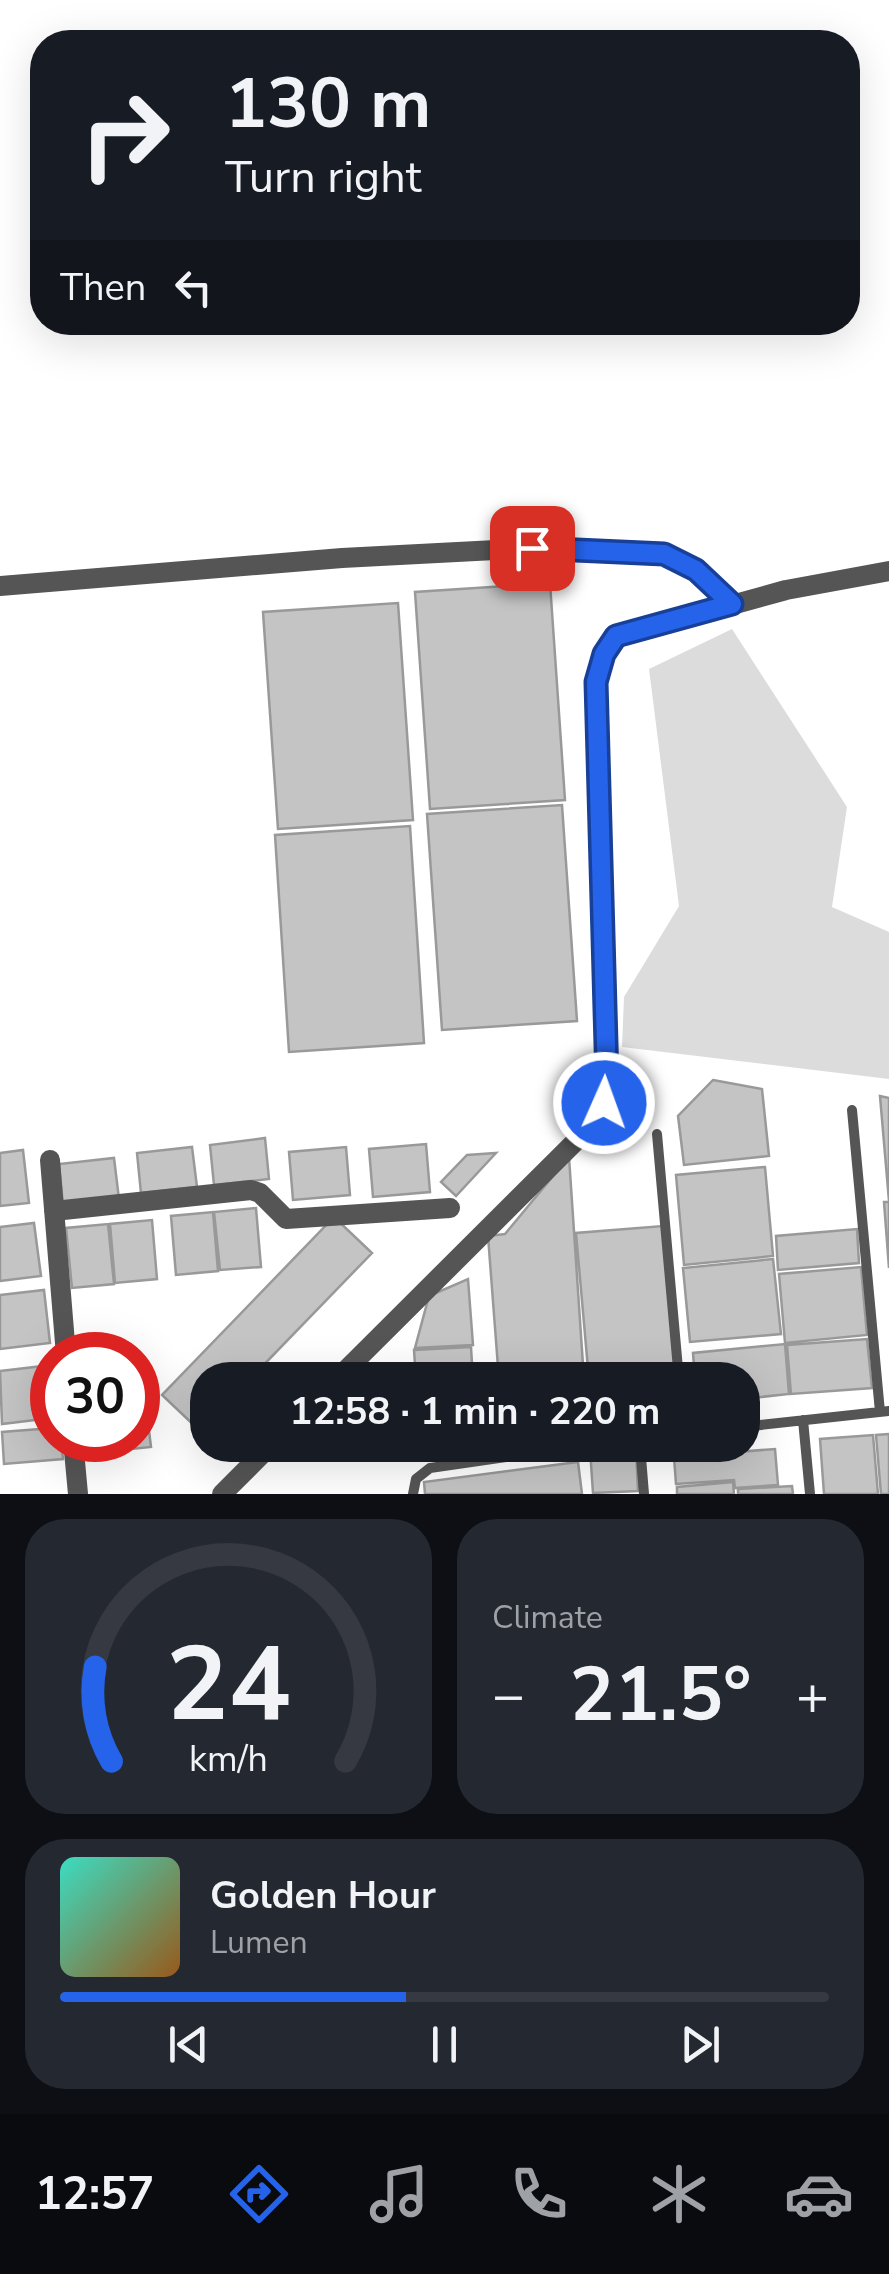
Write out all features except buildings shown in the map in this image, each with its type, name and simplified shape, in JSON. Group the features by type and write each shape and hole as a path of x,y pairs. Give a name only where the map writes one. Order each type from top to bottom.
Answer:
{"street":[{"path":"0,586 342,558 532,548 664,554 696,570 732,604"},
{"path":"354,1362 595,1122 604,1103 607,1081 596,682 604,654 616,636 786,590 889,572"},
{"path":"50,1160 64,1332"},
{"path":"54,1211 251,1190 260,1193 286,1219 450,1208"},
{"path":"75,1462 78,1494"},
{"path":"222,1494 254,1462"}],"lane":[{"path":"760,1424 885,1411 852,1110"},
{"path":"658,1134 677,1362"},
{"path":"803,1420 810,1494"},
{"path":"414,1494 416,1479 430,1468 471,1462"},
{"path":"641,1462 644,1494"}],"shaded area":[{"path":"732,629 847,807 832,907 889,932 889,1079 622,1047 624,997 679,906 649,669"}],"route":[{"path":"532,548 664,554 696,570 732,604 616,636 604,654 596,682 607,1081 604,1103"}]}
